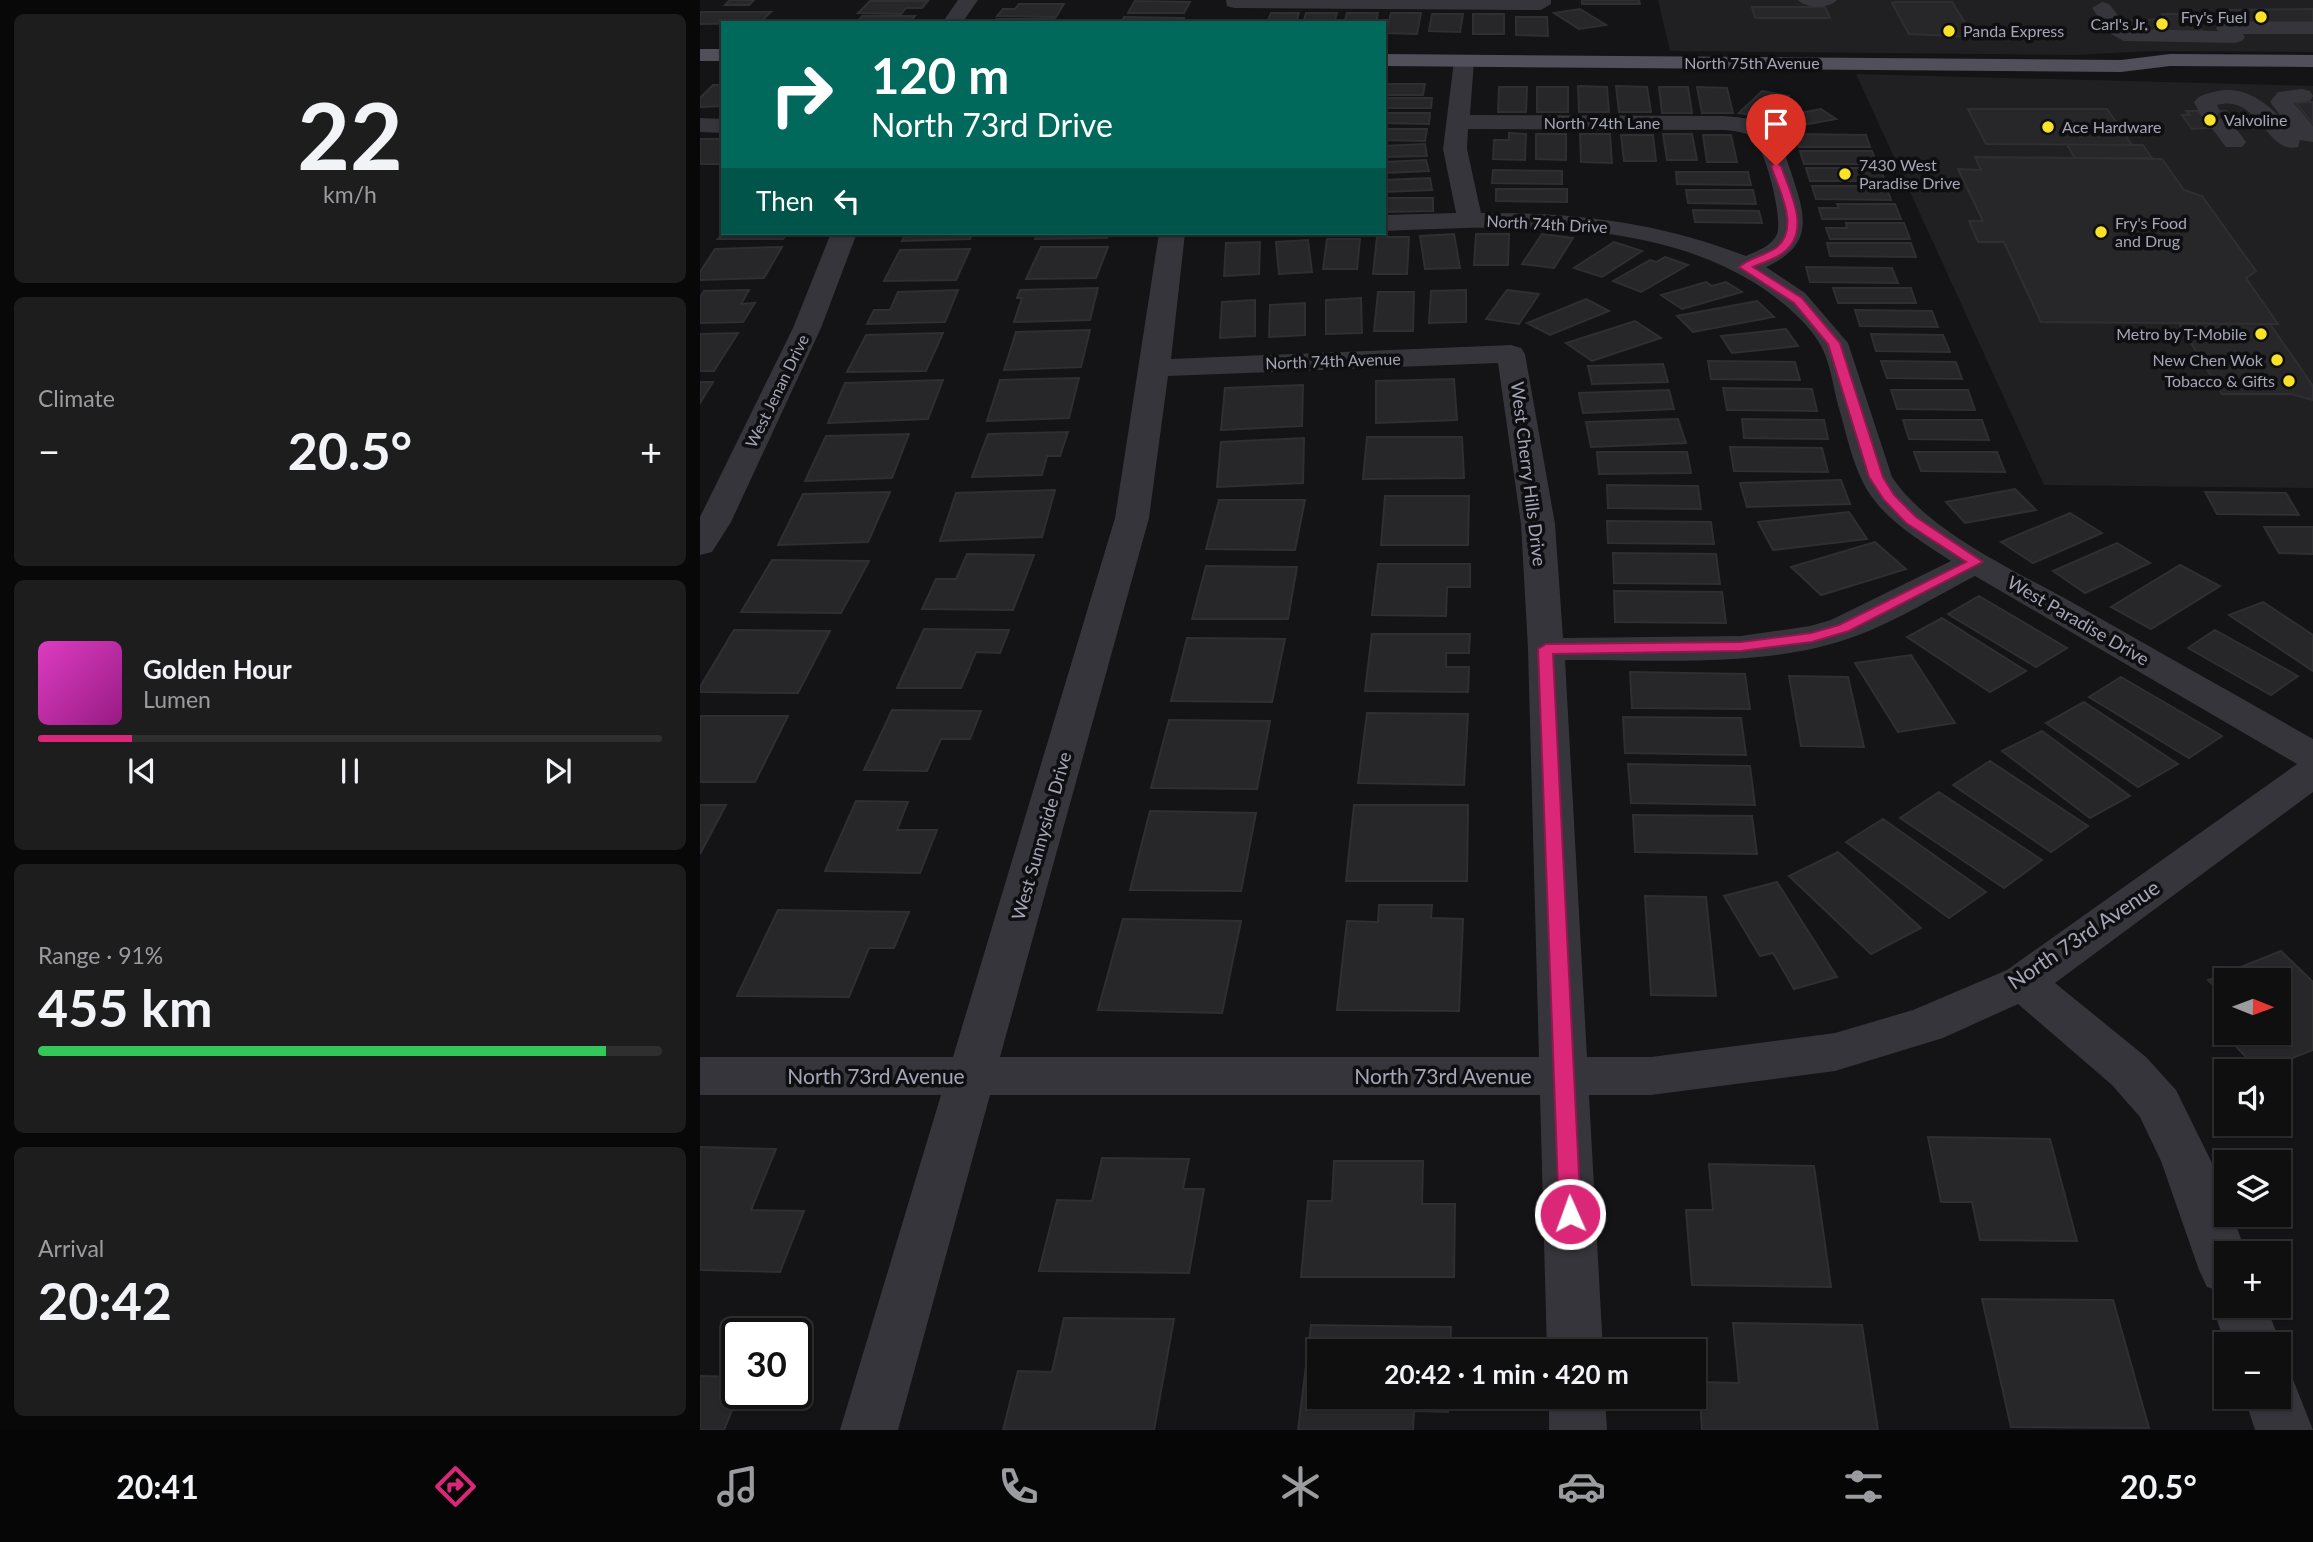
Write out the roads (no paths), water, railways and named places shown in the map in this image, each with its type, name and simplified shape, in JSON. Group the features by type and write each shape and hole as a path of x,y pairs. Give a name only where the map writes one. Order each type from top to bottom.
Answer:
{"main road":[{"path":"700,55 721,55"},
{"name":"North 75th Avenue","path":"1386,60 2121,66 2170,60 2313,61"},
{"name":"North 75th Avenue","path":"2121,66 2172,75 2307,87"}],"street":[{"path":"953,21 968,0"},
{"path":"1808,0 1827,1"},
{"path":"1228,21 1235,1 1541,2"},
{"path":"2102,8 2116,30 2124,35 2313,28"},
{"path":"1464,61 1455,149 1470,220"},
{"path":"2307,87 2281,102 2313,141"},
{"path":"2221,126 2205,102 2217,98 2237,98 2255,103 2290,142"},
{"name":"North 74th Lane","path":"1456,122 1723,123 1757,131 1768,142 1792,215 1793,226 1790,237 1780,250 1745,267"},
{"path":"700,125 721,126"},
{"name":"North 74th Drive","path":"1386,223 1541,220 1601,225 1676,240 1745,267"},
{"name":"West Jenan Drive","path":"700,545 714,522 807,328 843,235"},
{"name":"West Sunnyside Drive","path":"869,1430 973,1077 1132,518 1156,368 1172,235"},
{"name":"West Paradise Drive","path":"1745,267 1798,300 1834,343 1876,477 1889,497 1911,520 1976,562 2313,756"},
{"name":"North 74th Avenue","path":"1156,368 1511,354"},
{"name":"West Cherry Hills Drive","path":"1511,354 1538,524 1546,649 1575,1339"},
{"path":"1546,649 1741,647 1812,637 1844,628 1976,562"},
{"name":"North 73rd Avenue","path":"700,1076 1651,1076 1835,1052 1926,1025 2023,982 2313,772"},
{"path":"2023,982 2129,1071 2159,1104 2186,1161 2215,1241"},
{"path":"1577,1409 1578,1430"},
{"path":"2277,1409 2284,1430"}],"place":[{"name":"Fry's Fuel","path":"2261,17"},
{"name":"Carl's Jr.","path":"2162,24"},
{"name":"Panda Express","path":"1949,31"},
{"name":"Valvoline","path":"2210,120"},
{"name":"Ace Hardware","path":"2048,127"},
{"name":"7430 West Paradise Drive","path":"1845,174"},
{"name":"Fry's Food and Drug","path":"2101,232"},
{"name":"Metro by T-Mobile","path":"2261,334"},
{"name":"New Chen Wok","path":"2277,360"},
{"name":"Tobacco & Gifts","path":"2289,381"}]}
